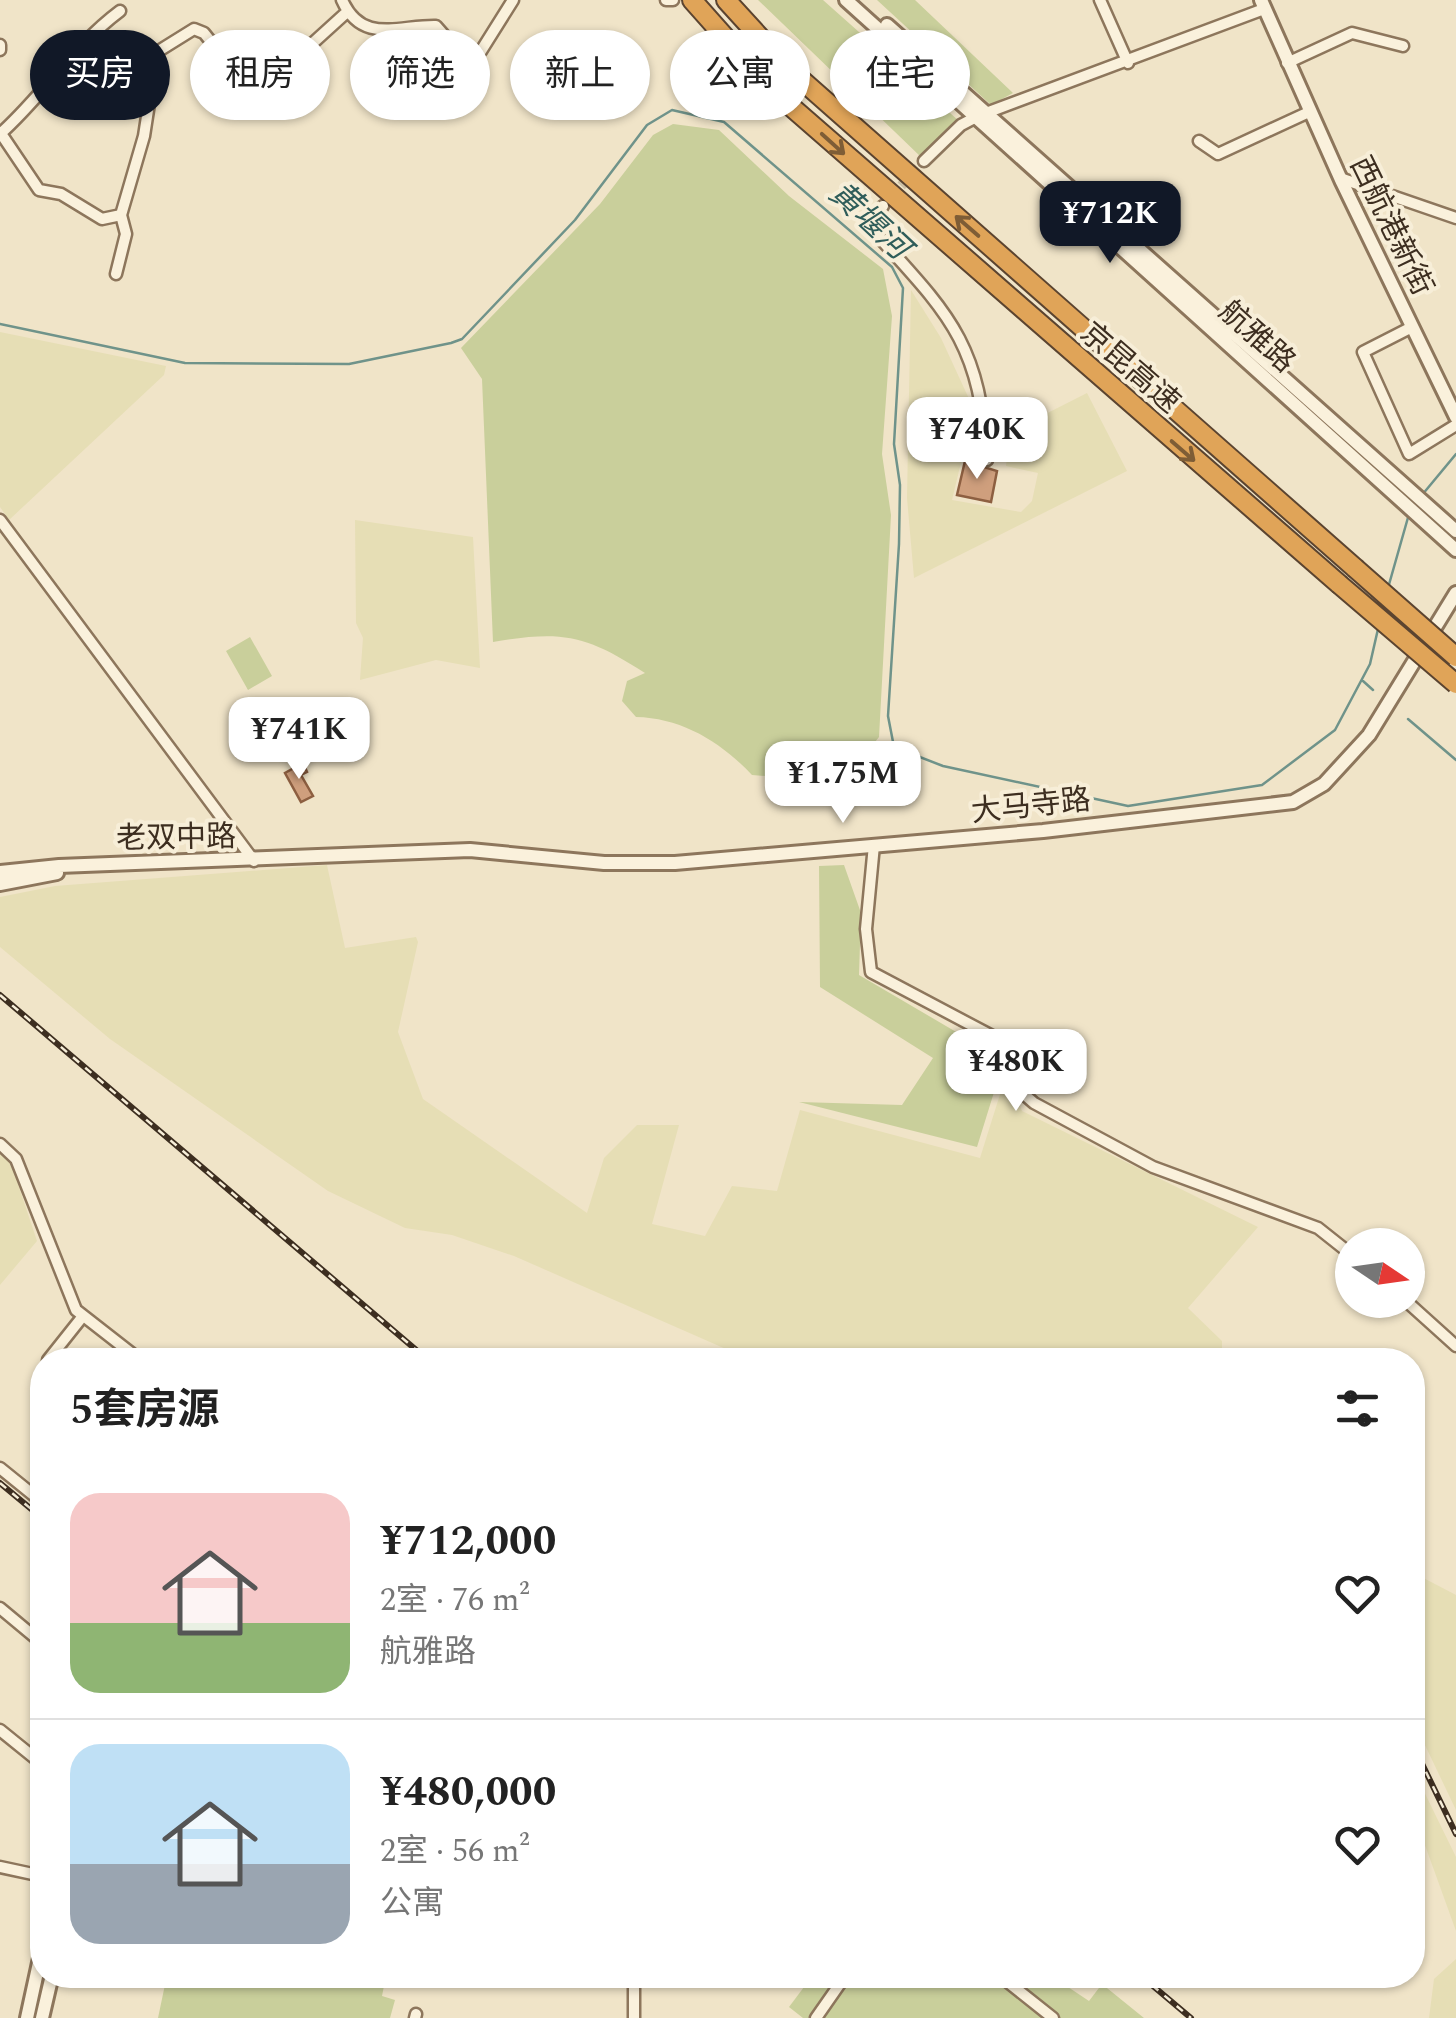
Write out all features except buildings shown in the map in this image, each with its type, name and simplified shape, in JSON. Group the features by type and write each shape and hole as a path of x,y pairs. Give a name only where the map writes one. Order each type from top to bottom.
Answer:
{"highway":[{"name":"京昆高速","path":"692,0 772,90 1456,684"},
{"name":"京昆高速","path":"726,0 788,68 1456,657"}],"street":[{"path":"342,0 348,12 372,30 390,34 436,26 465,59 482,52 513,0"},
{"name":"航雅路","path":"846,0 983,114"},
{"name":"航雅路","path":"859,0 1406,496 1456,550"},
{"path":"1100,0 1128,63"},
{"path":"924,161 961,124 1128,63 1262,4"},
{"name":"西航港新街","path":"1262,4 1340,178 1456,417"},
{"path":"120,10 85,37 32,105 0,133 39,190 62,194 102,220 121,215"},
{"path":"116,274 126,234 121,215 144,136 158,52 194,28 204,33 251,92 260,91 348,12"},
{"path":"1287,63 1352,33 1403,46"},
{"path":"1199,141 1218,154 1309,112"},
{"path":"1340,178 1456,218"},
{"path":"883,206 868,225 957,329 975,365 984,403 987,460"},
{"path":"1412,327 1363,352 1408,454 1456,425"},
{"name":"航雅路","path":"1422,511 1456,531"},
{"path":"0,520 255,861"},
{"name":"大马寺路","path":"255,861 470,850 604,863 676,863 1293,802 1324,784 1369,735 1456,594"},
{"path":"874,845 866,929 871,972 1011,1046 1026,1096 1034,1103 1153,1167 1318,1228 1335,1241"},
{"name":"老双中路","path":"0,872 98,864 255,861"},
{"name":"老双中路","path":"0,884 98,864"},
{"path":"0,1144 16,1159 76,1310 124,1348"},
{"path":"58,1348 83,1316"},
{"path":"1425,1318 1456,1346"},
{"path":"0,1468 30,1492"},
{"path":"0,1608 30,1633"},
{"path":"0,1730 30,1754"},
{"path":"0,1867 30,1873"},
{"path":"27,2018 34,1988"},
{"path":"42,2018 49,1988"},
{"path":"634,1988 634,2018"},
{"path":"816,2018 837,1988"},
{"path":"1015,1988 1053,2018"}],"shaded area":[{"path":"911,290 941,338 970,401 970,455 963,454 952,500 1021,512 1032,501 1038,473 1006,466 1010,432 1087,393 1127,471 914,578 907,498"},
{"path":"0,332 166,366 164,375 9,520 0,507"},
{"path":"355,520 473,537 480,668 436,660 360,680 363,638 356,623"},
{"path":"327,865 345,948 416,937 398,1032 423,1099 587,1213 604,1158 637,1125 679,1125 652,1224 705,1236 732,1186 777,1191 800,1110 980,1158 1007,1072 1022,1111 1258,1227 1188,1308 1222,1341 1222,1348 724,1348 514,1256 452,1235 405,1228 328,1191 110,1039 0,947 0,897 55,886"},
{"path":"0,1151 10,1160 37,1241 0,1285"},
{"path":"1425,1579 1456,1595 1456,1810 1425,1745"},
{"path":"1425,1794 1456,1857 1456,1931 1425,1845"},
{"path":"1456,1959 1456,2018 1429,2018 1434,1979"}],"green space":[{"path":"758,0 823,0 857,30 830,30 830,69 810,50 810,30 789,30"},
{"path":"877,0 915,0 947,30 910,30"},
{"path":"970,52 1013,93 991,105 970,86"},
{"path":"883,120 959,121 922,158"},
{"path":"673,124 719,130 789,196 883,269 892,316 882,454 891,515 879,737 843,782 752,775 700,734 669,722 636,717 622,701 627,681 645,673 589,643 538,636 493,642 482,379 461,348 600,204 653,135"},
{"path":"250,637 272,676 248,690 226,651"},
{"path":"844,865 861,913 859,975 1004,1060 977,1147 799,1102 902,1105 933,1058 820,987 819,866"},
{"path":"164,1988 384,1988 382,1996 395,2000 390,2018 158,2018"},
{"path":"803,1988 1070,1988 1089,2001 1099,1988 1107,1988 1144,2018 803,2018 789,2007"}],"waterway":[{"name":"黄堰河","path":"0,324 185,363 349,364 451,343 462,339 575,220 647,125 672,110 724,122 892,267 903,288 894,444 900,485 899,544 888,716 894,747 943,766 1128,806 1262,785 1335,730 1370,664 1378,629"},
{"name":"黄堰河","path":"1422,495 1456,454"},
{"name":"黄堰河","path":"1388,588 1409,514"},
{"path":"1363,681 1373,690"},
{"path":"1408,719 1456,760"}],"tunnel":[{"path":"891,197 924,161"}],"railway":[{"path":"0,995 414,1348"},
{"path":"0,1483 30,1508"},
{"path":"1425,1770 1456,1834"},
{"path":"1155,1988 1191,2018"}]}
